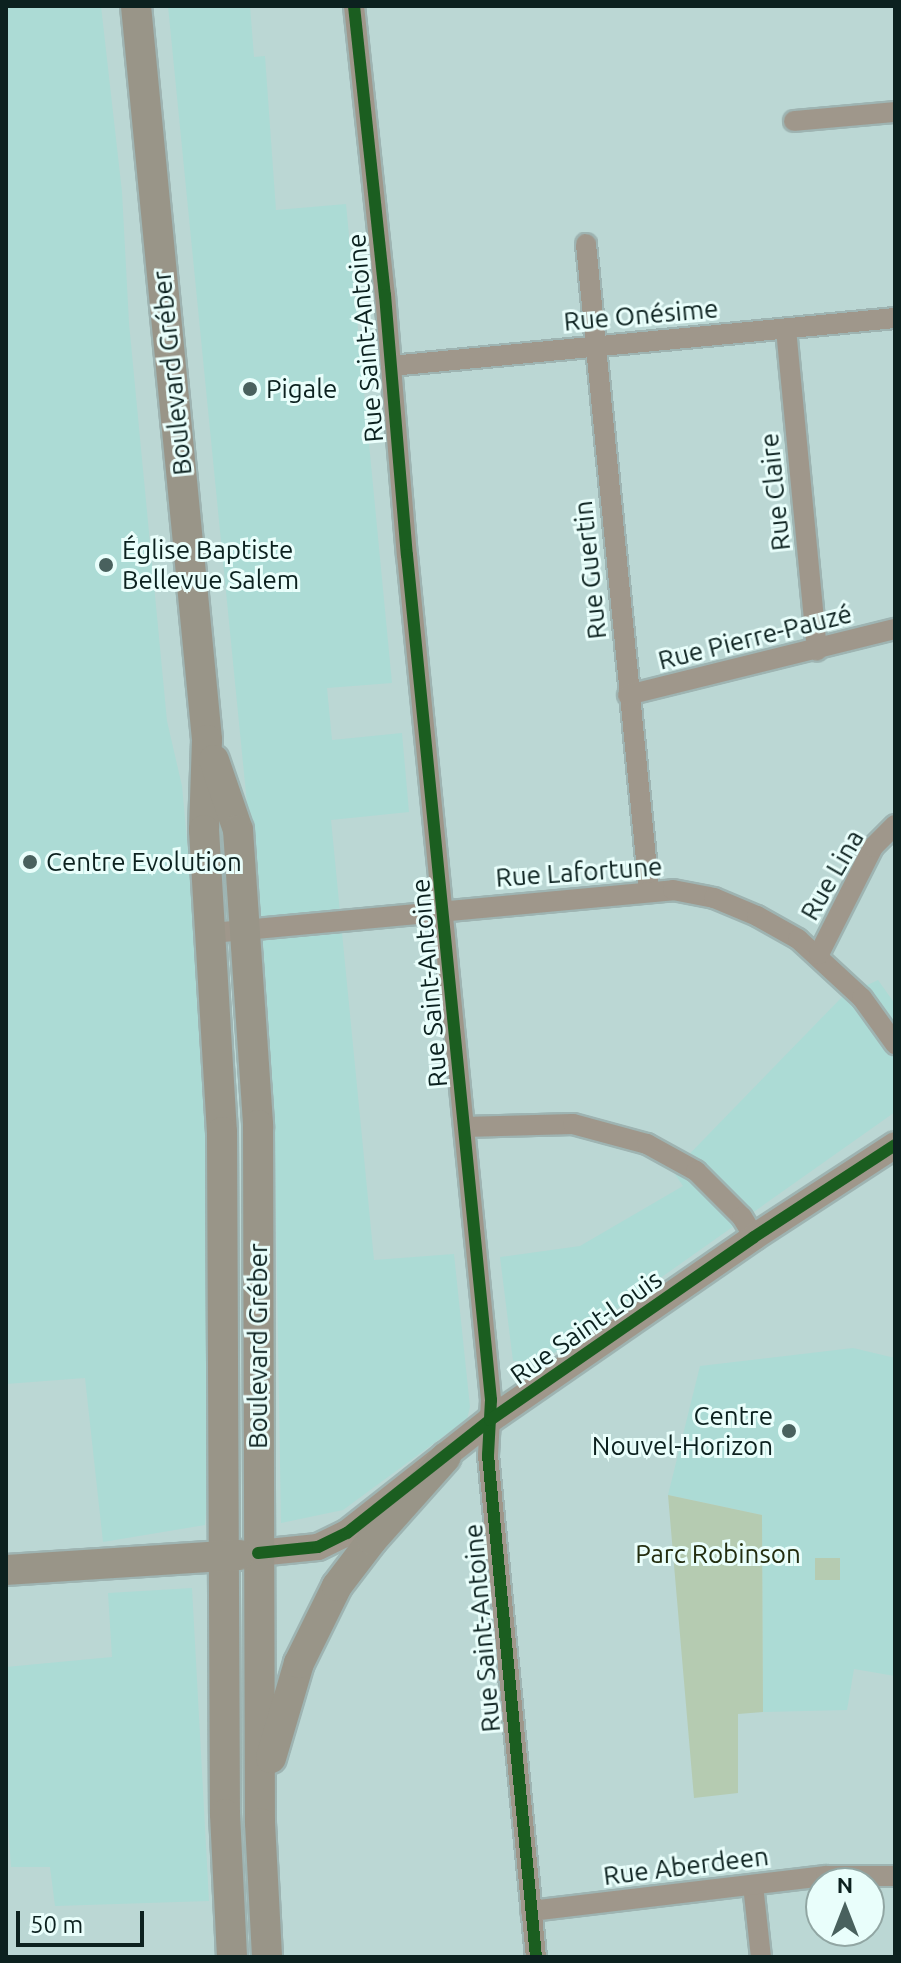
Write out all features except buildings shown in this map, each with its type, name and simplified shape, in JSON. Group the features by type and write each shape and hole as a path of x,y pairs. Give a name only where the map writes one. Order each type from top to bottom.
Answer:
{"main road":[{"name":"Boulevard Gréber","path":"136,6 207,740 204,830 222,1132 225,1814 232,1957"},
{"name":"Boulevard Gréber","path":"207,740 238,830 258,1125 260,1823 267,1957"},
{"path":"260,1823 274,1741 290,1685 323,1611 358,1557 446,1457"},
{"name":"Rue Saint-Louis","path":"6,1570 258,1553"}],"street":[{"name":"Rue Saint-Antoine","path":"354,6 491,1400 488,1455 536,1957"},
{"path":"794,121 895,112"},
{"name":"Rue Guertin","path":"586,244 649,890"},
{"name":"Rue Onésime","path":"391,366 594,344 895,318"},
{"name":"Rue Claire","path":"786,329 817,651"},
{"name":"Rue Pierre-Pauzé","path":"628,695 817,651 895,629"},
{"name":"Rue Lina","path":"819,954 873,847 895,825"},
{"name":"Rue Lafortune","path":"212,933 673,890 714,898 757,916 819,954 862,998 895,1044"},
{"path":"464,1127 573,1124 647,1144 696,1171 742,1217 754,1237"},
{"name":"Rue Saint-Louis","path":"258,1553 302,1550 334,1541 363,1523 490,1420 754,1237 895,1145"},
{"name":"Rue Aberdeen","path":"531,1911 826,1876 895,1876"},
{"path":"753,1885 761,1957"}],"shaded area":[{"path":"6,6 101,6 122,192 129,323 167,721 182,786 209,1079 211,1451 205,1525 103,1542 85,1378 6,1384"},
{"path":"168,6 250,6 254,57 265,56 276,210 346,204 392,683 327,688 332,740 402,733 409,812 331,820 374,1260 454,1254 470,1407 467,1419 343,1510 281,1523 275,1154 262,955"},
{"path":"878,980 895,1004 895,1112 543,1361 513,1361 500,1257 580,1246 683,1186 673,1171 842,997"},
{"name":"Centre Nouvel-Horizon","path":"853,1348 895,1358 895,1676 854,1669 847,1710 763,1712 762,1515 668,1495 700,1366"},
{"path":"192,1588 209,1901 55,1906 50,1867 11,1867 6,1796 6,1667 112,1657 108,1593"}],"green space":[{"name":"Parc Robinson","path":"668,1495 762,1515 763,1712 738,1714 738,1793 694,1798"},
{"path":"815,1558 840,1558 840,1580 815,1580"}],"cycle path":[{"path":"354,6 385,295 407,555 491,1400 488,1455 536,1957"},
{"path":"258,1553 318,1547 347,1533 490,1420 754,1237 895,1145"}],"place":[{"name":"Pigale","path":"250,389"},
{"name":"Église Baptiste Bellevue Salem","path":"106,565"},
{"name":"Centre Evolution","path":"30,862"},
{"name":"Centre Nouvel-Horizon","path":"789,1431"}]}
